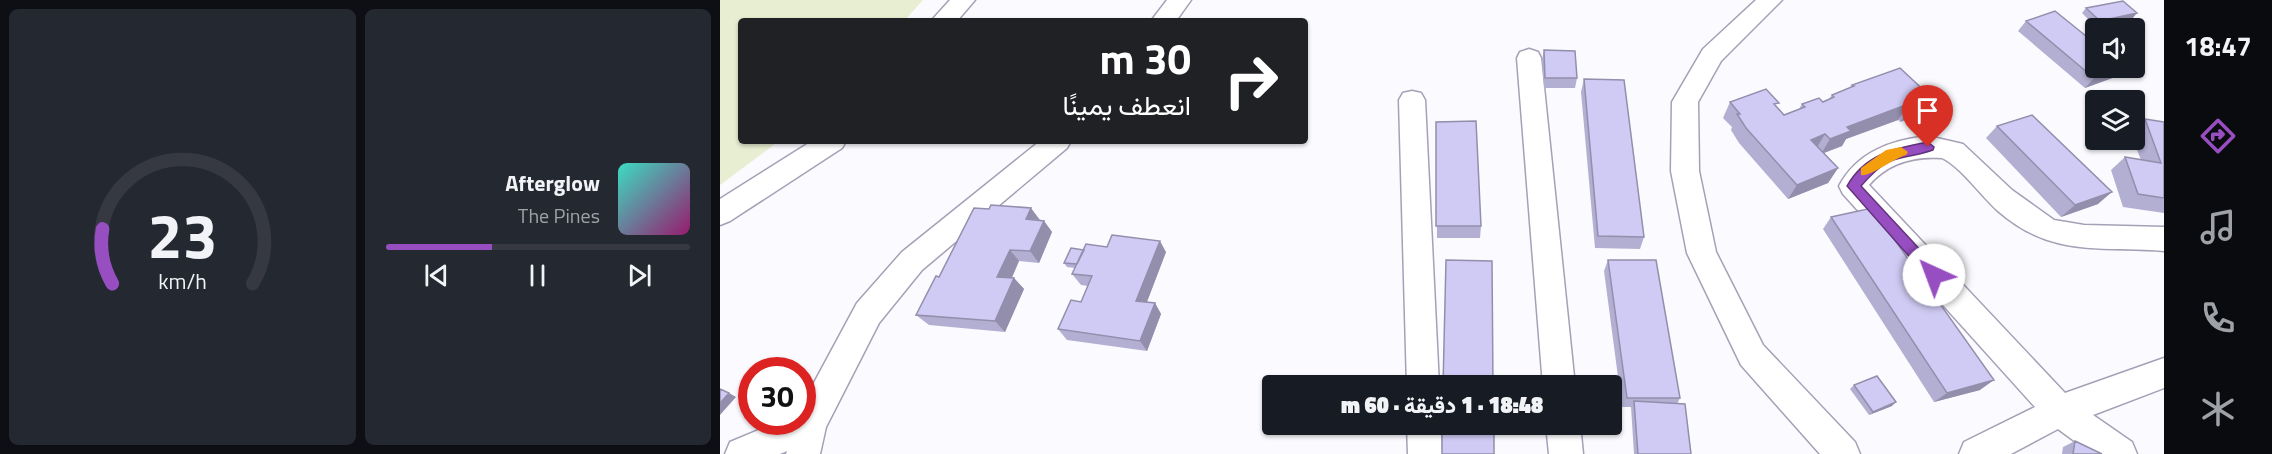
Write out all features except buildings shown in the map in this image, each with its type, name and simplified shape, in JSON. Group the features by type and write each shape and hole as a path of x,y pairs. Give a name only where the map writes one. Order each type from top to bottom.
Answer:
{"street":[{"path":"946,18 963,0"},
{"path":"1165,18 1179,0"},
{"path":"1770,0 1712,55 1685,102 1685,171 1702,253 1752,355 1843,454"},
{"path":"1529,58 1558,375"},
{"path":"1412,100 1423,375"},
{"path":"720,213 828,144"},
{"path":"742,454 806,439 868,313 912,261 1054,144"},
{"path":"2120,454 2060,411 1855,190 1854,183 1875,162 1891,153 1928,147 1945,148 1954,151 2022,214 2058,233 2095,237 2164,239"},
{"path":"1976,454 2060,411 2164,373"},
{"path":"1424,435 1425,454"},
{"path":"1564,435 1566,454"}],"green space":[{"path":"720,0 923,0 907,18 738,18 738,144 775,144 720,185"}],"slow traffic":[{"path":"1866,171 1875,162 1891,153 1901,152"}],"route":[{"path":"1928,147 1891,153 1875,162 1853,186 1934,275"}]}
